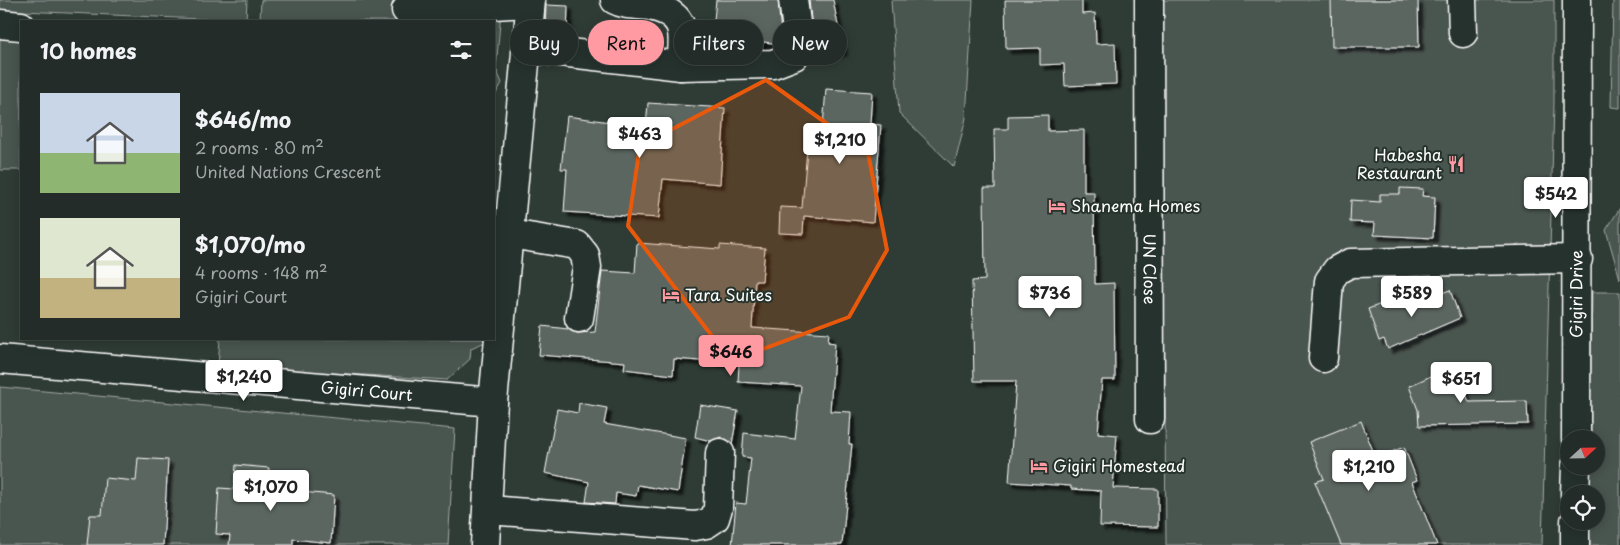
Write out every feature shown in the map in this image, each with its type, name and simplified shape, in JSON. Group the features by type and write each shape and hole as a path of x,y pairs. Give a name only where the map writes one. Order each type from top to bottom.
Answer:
{"street":[{"path":"615,0 624,5 649,6 675,17 682,25 684,34 681,66"},
{"path":"578,54 681,66 773,64 794,56 799,45 793,0"},
{"name":"UN Close","path":"1149,0 1150,418"},
{"path":"1462,0 1463,33"},
{"name":"Gigiri Drive","path":"1576,430 1578,259 1577,0"},
{"path":"406,10 530,1 528,20"},
{"path":"0,24 20,26"},
{"path":"485,545 489,510 492,402 510,234 525,65"},
{"path":"510,234 577,246 585,255 588,267 579,318"},
{"path":"1323,358 1329,281 1337,270 1350,263 1578,259"},
{"name":"Gigiri Court","path":"0,360 492,402"},
{"path":"489,510 696,526 706,524 715,518 718,508 720,453"},
{"path":"1575,530 1575,545"}],"highlighted area":[{"path":"766,80 868,153 887,250 849,317 731,361 628,226 640,146"}],"shaded area":[{"path":"0,0 247,0 246,20 0,10"},
{"path":"261,0 502,0 496,69 502,83 495,95 495,20 260,20"},
{"path":"891,0 973,0 966,118 954,167 899,113"},
{"path":"1162,0 1554,0 1554,103 1542,545 1166,545"},
{"path":"1613,0 1620,0 1620,108 1611,107"},
{"path":"0,31 20,31 20,170 0,170"},
{"path":"1620,208 1620,279 1606,230"},
{"path":"1592,292 1620,292 1620,545 1589,545 1589,530 1605,530 1605,485 1590,485 1590,475 1605,475 1605,430 1590,430"},
{"path":"220,340 484,340 483,343 471,348 470,359 447,380 218,366"},
{"path":"0,387 455,429 448,545 0,545"}],"building":[{"path":"716,0 778,0 780,20 773,20 773,43 763,42 763,20 714,20"},
{"path":"809,0 833,0 837,20 811,20"},
{"path":"1005,0 1082,0 1082,14 1095,13 1096,44 1115,43 1116,84 1065,86 1064,64 1040,65 1040,48 1006,49"},
{"path":"1331,0 1418,0 1419,47 1332,47"},
{"path":"546,5 568,6 568,20 545,20"},
{"path":"826,89 872,92 870,124 881,125 873,222 804,216 803,234 779,233 780,207 802,208 807,149 821,151"},
{"path":"648,103 725,108 720,184 663,179 659,218 564,212 567,169 561,169 567,116 646,127"},
{"path":"1048,115 1048,131 1084,130 1084,192 1094,192 1095,284 1114,283 1115,380 1102,380 1098,433 1117,435 1113,488 1158,489 1158,527 1100,526 1101,491 1071,489 1071,486 1009,482 1016,381 974,381 972,281 985,280 984,188 995,188 994,129 1008,129 1008,116"},
{"path":"1400,188 1423,189 1422,196 1435,197 1433,238 1374,235 1375,223 1350,222 1351,200 1380,202 1380,194 1400,194"},
{"path":"637,243 720,249 720,245 765,248 762,281 755,281 752,328 829,333 828,342 835,343 830,411 851,412 849,444 852,444 842,545 732,545 736,503 746,504 751,458 742,457 744,433 795,439 801,386 738,382 739,364 674,359 673,375 624,369 625,362 539,355 542,326 568,329 577,333 595,332 602,271 635,273"},
{"path":"1450,290 1460,318 1388,349 1384,339 1379,341 1368,309 1400,297 1405,307"},
{"path":"1455,365 1469,402 1527,401 1528,424 1419,426 1418,410 1409,386"},
{"path":"579,403 607,408 604,424 686,438 678,492 638,485 636,496 616,493 615,504 586,502 589,482 545,473 557,409 578,413"},
{"path":"700,405 738,411 732,444 721,437 711,441 695,437"},
{"path":"1361,421 1376,458 1404,447 1417,480 1412,482 1437,545 1341,545 1315,482 1324,479 1309,442"},
{"path":"138,458 168,460 163,545 87,545 90,515 102,515 105,478 136,481"},
{"path":"236,465 269,468 267,489 334,495 331,543 293,539 293,545 229,545 230,535 216,534 219,488 234,489"}],"place":[{"name":"Habesha Restaurant","path":"1456,164"},
{"name":"Shanema Homes","path":"1057,206"},
{"name":"Tara Suites","path":"671,295"},
{"name":"Gigiri Homestead","path":"1039,466"}]}
